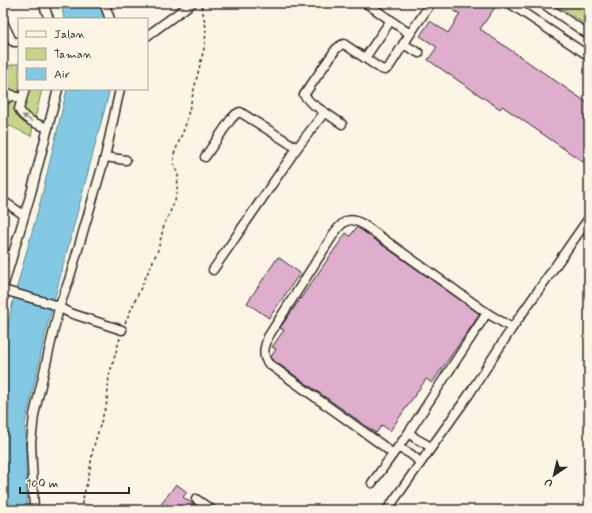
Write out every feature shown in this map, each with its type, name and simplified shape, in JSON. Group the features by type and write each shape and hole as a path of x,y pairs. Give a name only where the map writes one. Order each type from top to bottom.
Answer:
{"street":[{"path":"43,3 49,18"},
{"path":"104,3 110,18"},
{"path":"176,3 181,10"},
{"path":"148,35 192,3"},
{"path":"366,3 410,34"},
{"path":"342,124 324,113 311,103 304,95 336,49 343,44 381,69 385,70 389,67 431,3"},
{"path":"509,3 589,56"},
{"path":"542,3 589,35"},
{"path":"365,58 391,20"},
{"path":"3,22 12,41 18,42"},
{"path":"403,44 419,53"},
{"path":"25,90 21,99 19,109 20,112 31,121 48,128"},
{"path":"58,90 24,215 5,276 3,289 122,330"},
{"path":"34,510 31,444 34,415 56,306 69,280 105,156 120,90"},
{"path":"3,91 21,99"},
{"path":"3,101 12,95"},
{"path":"205,157 231,119 240,112 297,148"},
{"path":"213,270 297,148 324,113"},
{"path":"105,156 126,160"},
{"path":"3,201 24,215"},
{"path":"387,510 468,396 512,328 589,218"},
{"path":"420,463 406,450 395,451 266,361 264,351 268,337 335,232 341,224 345,222 353,220 359,222 462,293 487,313 512,328"},
{"path":"3,253 12,256"},
{"path":"372,482 409,432 487,313"},
{"path":"409,432 415,438 431,447"},
{"path":"196,499 212,510"}],"path":[{"path":"80,510 89,475 93,449 106,402 109,376 122,330 158,250 164,225 178,192 178,175 174,164 174,154 185,127 205,44 206,28 201,3"}],"green space":[{"path":"554,3 589,3 589,27"},
{"path":"18,63 18,90 42,90 31,136 10,126 3,130 3,67"}],"water":[{"path":"61,3 100,3 106,18 64,18"},
{"path":"67,90 110,90 49,319 25,424 27,510 3,510 3,346 13,301 41,199"}],"building":[{"path":"458,3 498,3 480,29 589,104 589,166 502,106 500,109 428,60 437,47 420,36 430,21 448,33 460,14 453,10"},
{"path":"357,227 480,314 432,383 426,379 390,431 382,425 376,433 273,360 271,357 276,349 272,347 284,330 280,328 346,233 350,236"},
{"path":"278,257 300,273 269,318 247,303"},
{"path":"176,484 187,492 183,497 201,510 157,510"}]}
